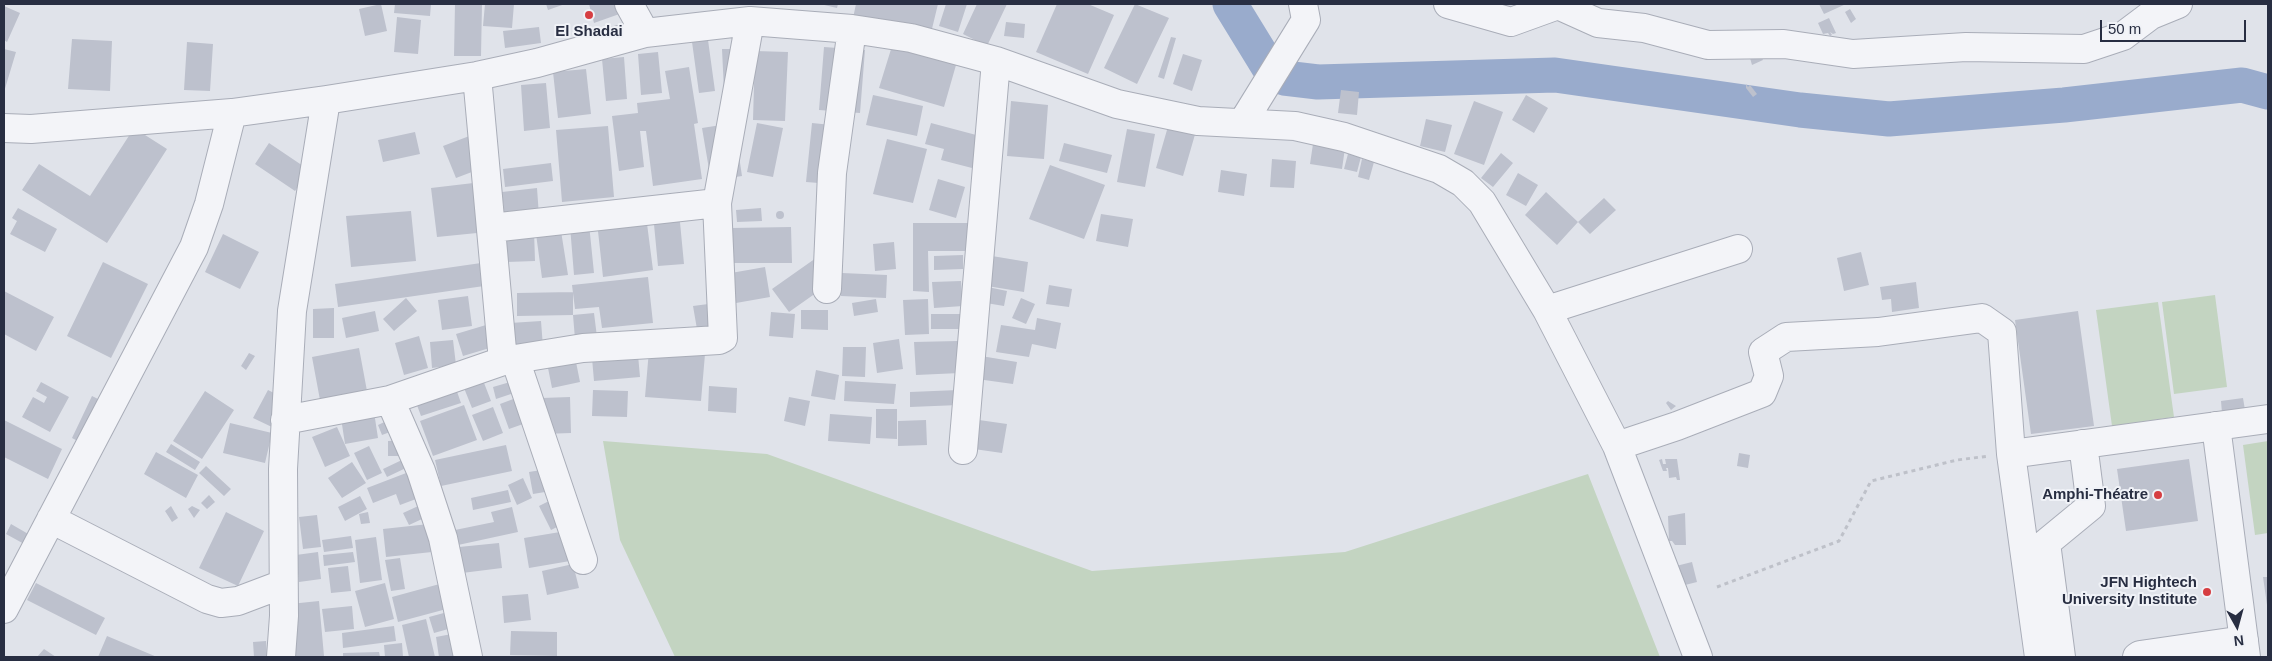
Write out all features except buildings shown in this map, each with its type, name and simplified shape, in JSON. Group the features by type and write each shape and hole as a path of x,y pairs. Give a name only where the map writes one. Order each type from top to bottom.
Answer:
{"street":[{"path":"628,4 645,33"},
{"path":"1448,4 1511,22 1558,5 1598,23 1644,28 1708,45 1784,44 1853,54 1966,47 2084,49 2123,36 2151,15 2178,4"},
{"path":"1243,122 1304,12"},
{"path":"285,420 390,400 509,360 583,348 718,340 723,338 725,332 717,203 750,21"},
{"path":"5,131 232,113 326,100 477,76 537,63 645,33 750,21 852,30 911,38 996,61 1117,104 1198,121 1295,126 1344,136 1439,169 1463,183 1482,202 1547,310 1617,446 1698,657"},
{"path":"827,289 832,173 852,30"},
{"path":"963,450 996,61"},
{"path":"477,76 491,228 509,360 583,560"},
{"path":"281,657 285,420 292,311 326,100"},
{"path":"4,609 194,247 209,204 232,113"},
{"path":"491,228 717,203"},
{"path":"1547,310 1738,249"},
{"path":"1617,446 1677,426 1762,393 1769,376 1763,352 1786,337 1878,332 1982,318 2002,332 2011,454 2039,657"},
{"path":"390,400 421,471 443,538 468,657"},
{"path":"2011,454 2268,419"},
{"path":"2138,657 2140,655 2245,648 2216,426"},
{"path":"2061,657 2046,543 2091,506 2083,444"},
{"path":"51,519 206,599 221,603 238,601 283,584"}],"path":[{"path":"1717,587 1839,541 1871,481 1957,460 2011,454"}],"green space":[{"path":"2215,295 2227,387 2174,394 2162,302"},
{"path":"2158,302 2174,417 2112,426 2096,310"},
{"path":"603,441 767,454 1092,571 1345,552 1588,474 1660,657 675,657 620,540"},
{"path":"2268,441 2268,533 2255,535 2243,445"}],"waterway":[{"path":"1230,4 1268,66 1284,78 1318,82 1555,75 1800,110 1889,119 2064,105 2242,85 2268,92"}],"place":[{"name":"El Shadai","path":"589,15"},
{"name":"Amphi-Théatre","path":"2158,495"},
{"name":"JFN Hightech University Institute","path":"2207,592"}]}
